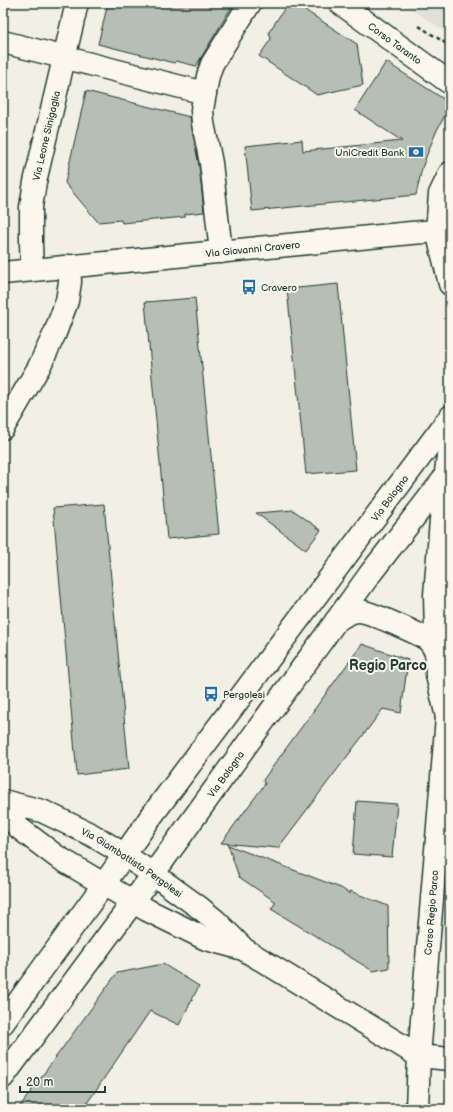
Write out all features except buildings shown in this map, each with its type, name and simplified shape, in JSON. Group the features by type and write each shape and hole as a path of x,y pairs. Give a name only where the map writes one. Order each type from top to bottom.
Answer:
{"street":[{"name":"Via Leone Sinigaglia","path":"32,270 31,208 34,188 77,3"},
{"path":"221,252 211,163 203,124 202,110 208,76 212,64 250,3"},
{"name":"Corso Taranto","path":"340,3 450,84"},
{"path":"3,42 205,93"},
{"path":"450,173 440,194 450,284"},
{"name":"Via Giovanni Cravero","path":"3,273 444,229"},
{"path":"3,428 39,367 55,333 67,301 70,282 69,266"},
{"name":"Via Bologna","path":"3,1023 104,884 159,805 450,417"},
{"name":"Corso Regio Parco","path":"417,1109 419,1056 449,714 437,675 435,595 450,438"},
{"name":"Via Bologna","path":"3,1077 133,902 374,569 447,475"},
{"path":"336,621 345,614 360,611 365,612 424,637 432,645 436,653"},
{"name":"Via Giambattista Pergolesi","path":"3,801 42,811 124,854 216,921 245,950 419,1056"},
{"name":"Via Giambattista Pergolesi","path":"3,811 19,828 56,856 133,902 154,914 206,939 245,950"},
{"path":"419,1056 450,1059"}],"shaded area":[{"path":"402,3 450,3 450,35"}],"place":[{"name":"UniCredit Bank","path":"416,152"},
{"name":"Cravero","path":"249,287"},
{"name":"Pergolesi","path":"211,694"}],"district":[{"name":"Regio Parco","path":"388,665"}]}
